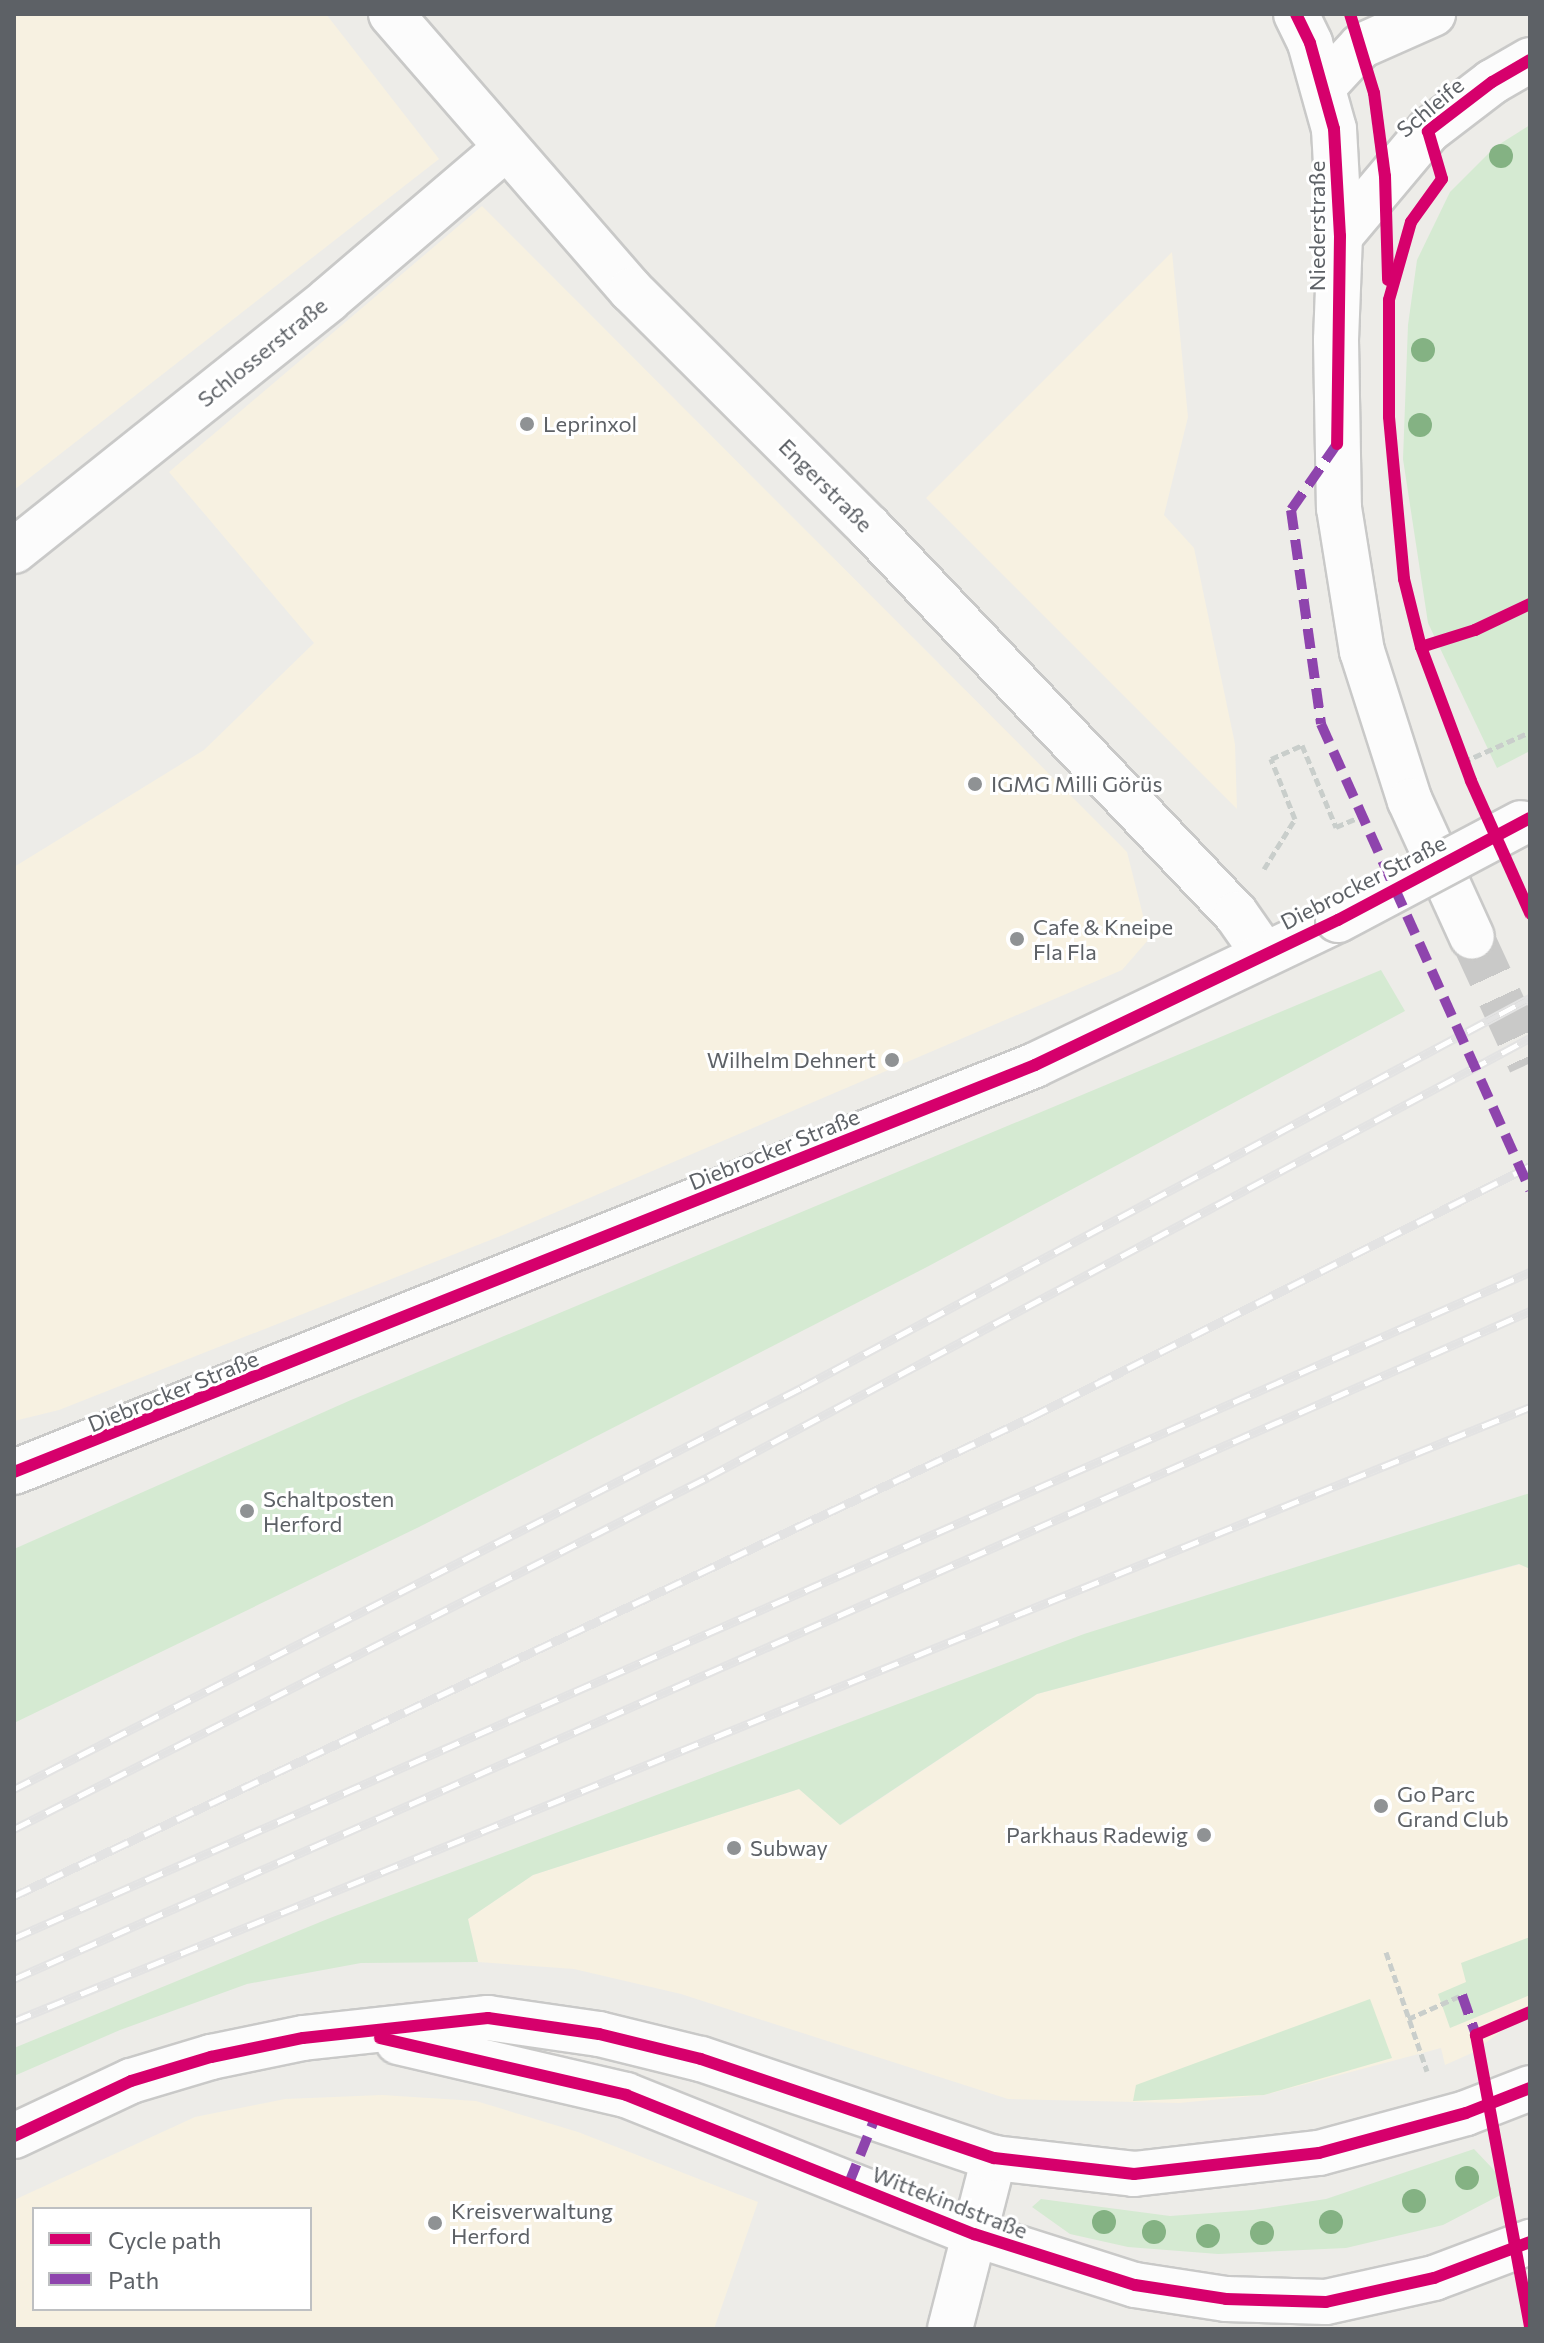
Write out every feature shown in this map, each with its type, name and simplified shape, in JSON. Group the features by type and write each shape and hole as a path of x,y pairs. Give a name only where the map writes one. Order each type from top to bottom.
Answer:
{"street":[{"name":"Engerstraße","path":"391,14 505,149 631,290 869,527 1236,914 1264,954"},
{"name":"Niederstraße","path":"1296,14 1323,87 1334,129 1340,236 1336,340 1339,508 1362,651 1410,801 1472,937"},
{"path":"1323,87 1361,46 1433,14"},
{"name":"Schleife","path":"1340,236 1428,131 1492,82 1530,60"},
{"name":"Schlosserstraße","path":"14,551 328,300 505,149"},
{"name":"Diebrocker Straße","path":"14,1472 1035,1065 1338,920 1526,820"},
{"name":"Wittekindstraße","path":"14,2136 131,2081 211,2057 303,2038 365,2035 488,2018 599,2034 701,2059 994,2158 1134,2174 1319,2153 1466,2113 1530,2088"},
{"name":"Wittekindstraße","path":"365,2035 626,2095 974,2234 1135,2285 1278,2303 1377,2294 1530,2242"},
{"path":"950,2329 994,2158"}],"path":[{"path":"1463,762 1530,732"},
{"path":"1236,914 1295,819 1271,759 1302,745 1336,827 1360,817"},
{"path":"1386,1952 1427,2071 1466,2113"},
{"path":"1408,2019 1462,1995"},
{"path":"580,2329 598,2329"}],"shaded area":[{"path":"14,14 326,14 439,159 14,490"},
{"path":"482,206 1127,852 1149,939 1122,970 503,1235 59,1410 14,1421 14,867 204,750 314,643 169,472"},
{"path":"1172,252 1188,417 1164,515 1194,548 1235,744 1237,809 926,498"},
{"name":"Parkhaus Radewig","path":"1525,1563 1530,1569 1530,2010 1472,2053 1445,2065 1441,2048 1264,2095 1179,2103 1008,2099 681,1994 574,1969 478,1962 468,1919 533,1875 799,1789 841,1825 1037,1694"},
{"path":"382,2095 476,2101 578,2132 758,2202 714,2329 14,2329 14,2200 195,2117 285,2099"}],"green space":[{"path":"1530,125 1530,751 1497,768 1428,623 1403,459 1408,325 1417,260 1450,192 1495,147"},
{"path":"1381,970 1405,1011 925,1268 419,1527 14,1723 14,1549 351,1400"},
{"path":"1530,1493 1530,1569 1519,1564 1037,1694 840,1825 799,1789 533,1875 468,1919 478,1962 361,1963 247,1984 120,2030 14,2076 14,2048 330,1918 1084,1634"},
{"path":"1530,1937 1530,1995 1450,2028 1438,1994 1466,1982 1461,1963"},
{"path":"1370,1999 1392,2058 1264,2095 1133,2101 1136,2085"},
{"path":"1474,2149 1512,2189 1443,2225 1346,2248 1218,2254 1128,2247 1070,2234 1032,2207 1041,2199 1170,2216 1253,2210 1326,2199"}],"tunnel":[{"path":"1472,937 1530,1063"}],"railway":[{"path":"14,1789 801,1388 1530,998"},
{"path":"14,1829 708,1477 1530,1038"},
{"path":"14,1896 1031,1417 1530,1166"},
{"path":"14,1938 1530,1272"},
{"path":"14,1979 1530,1311"},
{"path":"14,2021 1530,1407"}],"marked path":[{"path":"1337,444 1291,510 1321,724 1530,1190"},
{"path":"1462,1995 1476,2035"},
{"path":"849,2183 875,2118"}],"cycle path":[{"path":"1296,14 1310,43 1334,129 1340,236 1337,444"},
{"path":"1350,14 1374,93 1385,176 1388,280"},
{"path":"1530,60 1492,82 1428,131 1442,179 1411,222 1389,300 1389,417 1404,579 1421,647 1471,781 1530,913"},
{"path":"1421,647 1475,630 1530,604"},
{"path":"14,1472 1035,1065 1338,920 1530,818"},
{"path":"1530,2012 1476,2035 1530,2326"},
{"path":"14,2136 131,2081 211,2057 303,2038 488,2018 599,2034 701,2059 994,2158 1134,2174 1319,2153 1466,2113 1530,2088"},
{"path":"380,2038 626,2095 974,2234 1135,2285 1226,2299 1326,2302 1434,2278 1530,2242"}],"place":[{"name":"Leprinxol","path":"527,424"},
{"name":"IGMG Milli Görüs","path":"975,784"},
{"name":"Cafe & Kneipe Fla Fla","path":"1017,939"},
{"name":"Wilhelm Dehnert","path":"892,1060"},
{"name":"Schaltposten Herford","path":"247,1511"},
{"name":"Go Parc Grand Club","path":"1381,1806"},
{"name":"Parkhaus Radewig","path":"1204,1835"},
{"name":"Subway","path":"734,1848"},
{"name":"Kreisverwaltung Herford","path":"435,2223"}]}
